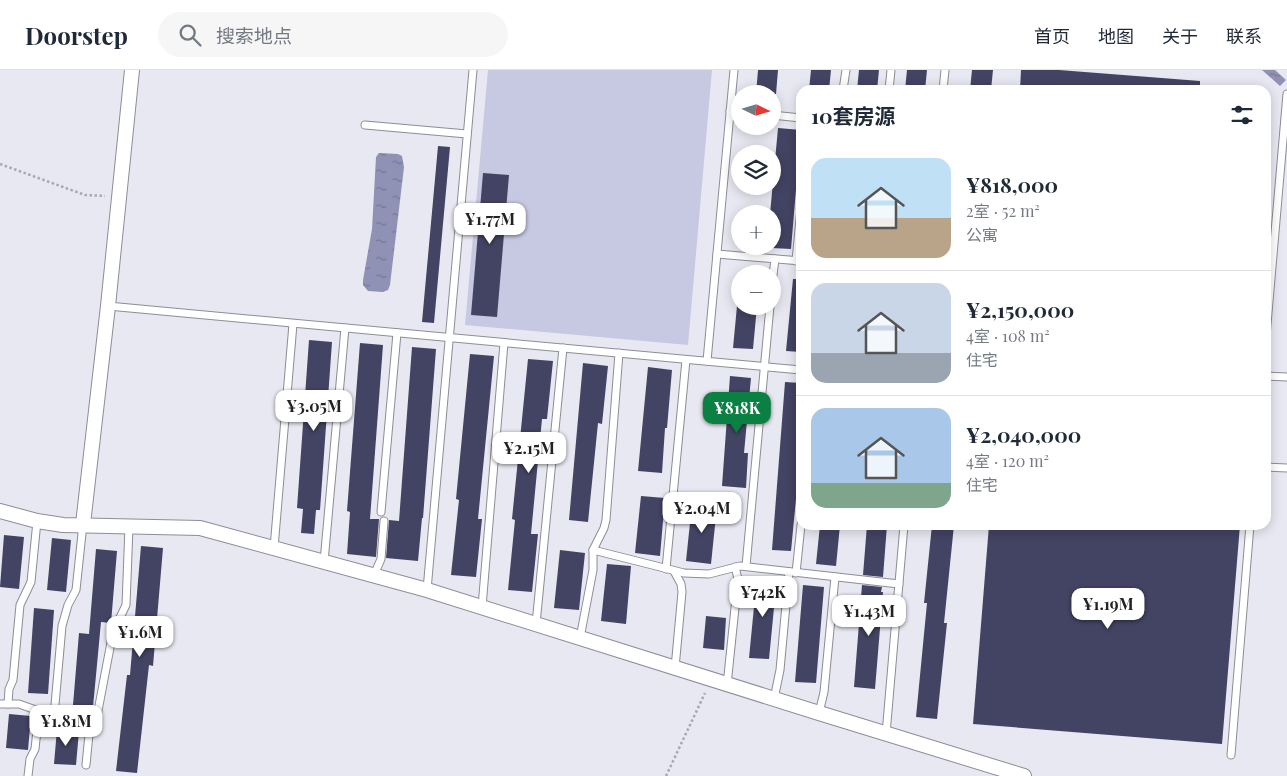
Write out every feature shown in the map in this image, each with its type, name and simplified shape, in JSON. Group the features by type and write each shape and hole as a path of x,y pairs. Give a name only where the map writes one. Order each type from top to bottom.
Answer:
{"street":[{"path":"83,524 132,70"},
{"path":"0,511 63,525 200,528 428,590 727,685 1024,776"}],"lane":[{"path":"428,590 473,70"},
{"path":"707,362 734,70"},
{"path":"844,85 846,70"},
{"path":"890,85 891,70"},
{"path":"944,85 945,70"},
{"path":"1271,278 1287,94"},
{"path":"781,116 796,117"},
{"path":"365,125 467,134"},
{"path":"717,254 796,261"},
{"path":"774,265 775,259"},
{"path":"108,306 796,370"},
{"path":"746,566 769,315"},
{"path":"274,548 293,324"},
{"path":"324,562 345,328"},
{"path":"381,512 397,333"},
{"path":"482,608 504,343"},
{"path":"536,624 563,348"},
{"path":"580,638 592,570 593,550 606,520 619,353"},
{"path":"666,569 686,360"},
{"path":"1271,376 1287,377"},
{"path":"1271,467 1287,468"},
{"path":"38,520 31,582 20,605 13,680 4,704 19,704 54,716 90,724"},
{"path":"374,576 381,559 384,521"},
{"path":"54,716 62,626 68,605 76,590 83,524"},
{"path":"86,765 90,724 98,716 113,632 126,605 129,526"},
{"path":"774,699 800,530"},
{"path":"886,734 904,530"},
{"path":"1231,755 1250,530"},
{"path":"593,550 674,571 708,574 746,566 899,584"},
{"path":"727,685 738,579 735,567"},
{"path":"674,571 682,592 675,668"},
{"path":"819,713 824,692 834,577"},
{"path":"28,776 30,759 35,749 39,711"}],"path":[{"path":"0,164 85,195 119,198"},
{"path":"666,776 711,680"}],"shaded area":[{"path":"488,70 712,70 688,345 465,325"}],"water":[{"path":"1262,70 1275,70 1286,80 1280,86"},
{"path":"379,153 402,156 404,167 390,285 388,290 383,292 368,291 363,285 372,229 376,157"}],"building":[{"path":"758,70 778,70 777,85 757,85"},
{"path":"811,70 831,70 830,85 810,85"},
{"path":"859,70 879,70 878,85 858,85"},
{"path":"907,70 927,70 926,85 906,85"},
{"path":"972,70 993,70 992,85 970,85"},
{"path":"1021,70 1059,70 1200,81 1200,85 1020,85"},
{"path":"781,128 796,130 796,190 791,249 781,248 781,205 771,205 772,195 781,195 781,145 776,145 777,135 781,135"},
{"path":"438,146 450,147 434,323 422,322"},
{"path":"483,173 509,175 497,317 471,315"},
{"path":"793,279 796,279 796,352 786,351"},
{"path":"736,315 756,315 753,349 733,348"},
{"path":"309,340 332,342 320,510 316,510 314,534 301,533 303,509 297,508"},
{"path":"360,343 383,345 370,519 379,519 376,557 347,554 350,512 347,511"},
{"path":"412,347 436,349 418,561 386,558 389,520 399,521"},
{"path":"470,354 494,356 478,519 482,519 476,577 451,575 459,500 456,499"},
{"path":"528,359 553,361 547,419 542,419 531,534 538,534 532,592 508,590 515,520 512,519"},
{"path":"583,363 608,366 602,424 598,423 588,522 569,520"},
{"path":"648,367 672,370 662,473 638,471"},
{"path":"730,376 751,378 744,453 748,453 746,488 722,486"},
{"path":"785,382 796,383 796,499 791,551 772,550"},
{"path":"641,496 665,498 660,556 635,553"},
{"path":"692,504 717,506 711,564 686,561"},
{"path":"819,530 840,530 836,566 816,564"},
{"path":"867,530 887,530 883,577 863,575"},
{"path":"931,530 953,530 944,623 947,623 937,719 916,717 927,603 924,603"},
{"path":"989,530 1240,530 1222,744 973,724"},
{"path":"4,535 24,537 19,589 0,587"},
{"path":"52,538 71,540 66,592 47,590"},
{"path":"141,546 163,548 153,666 149,665 137,773 116,771 127,675 130,675"},
{"path":"96,549 117,551 111,623 101,622 93,707 73,705 79,633 89,634"},
{"path":"560,550 585,553 579,610 554,608"},
{"path":"607,564 631,566 626,624 601,621"},
{"path":"757,576 777,577 769,659 749,658"},
{"path":"803,585 824,587 816,683 795,682"},
{"path":"862,585 882,587 881,592 883,592 875,689 854,687"},
{"path":"34,608 54,610 48,694 28,693"},
{"path":"706,616 726,618 724,650 703,648"},
{"path":"9,714 31,716 28,750 6,748"},
{"path":"57,729 79,731 76,765 54,764"}]}
